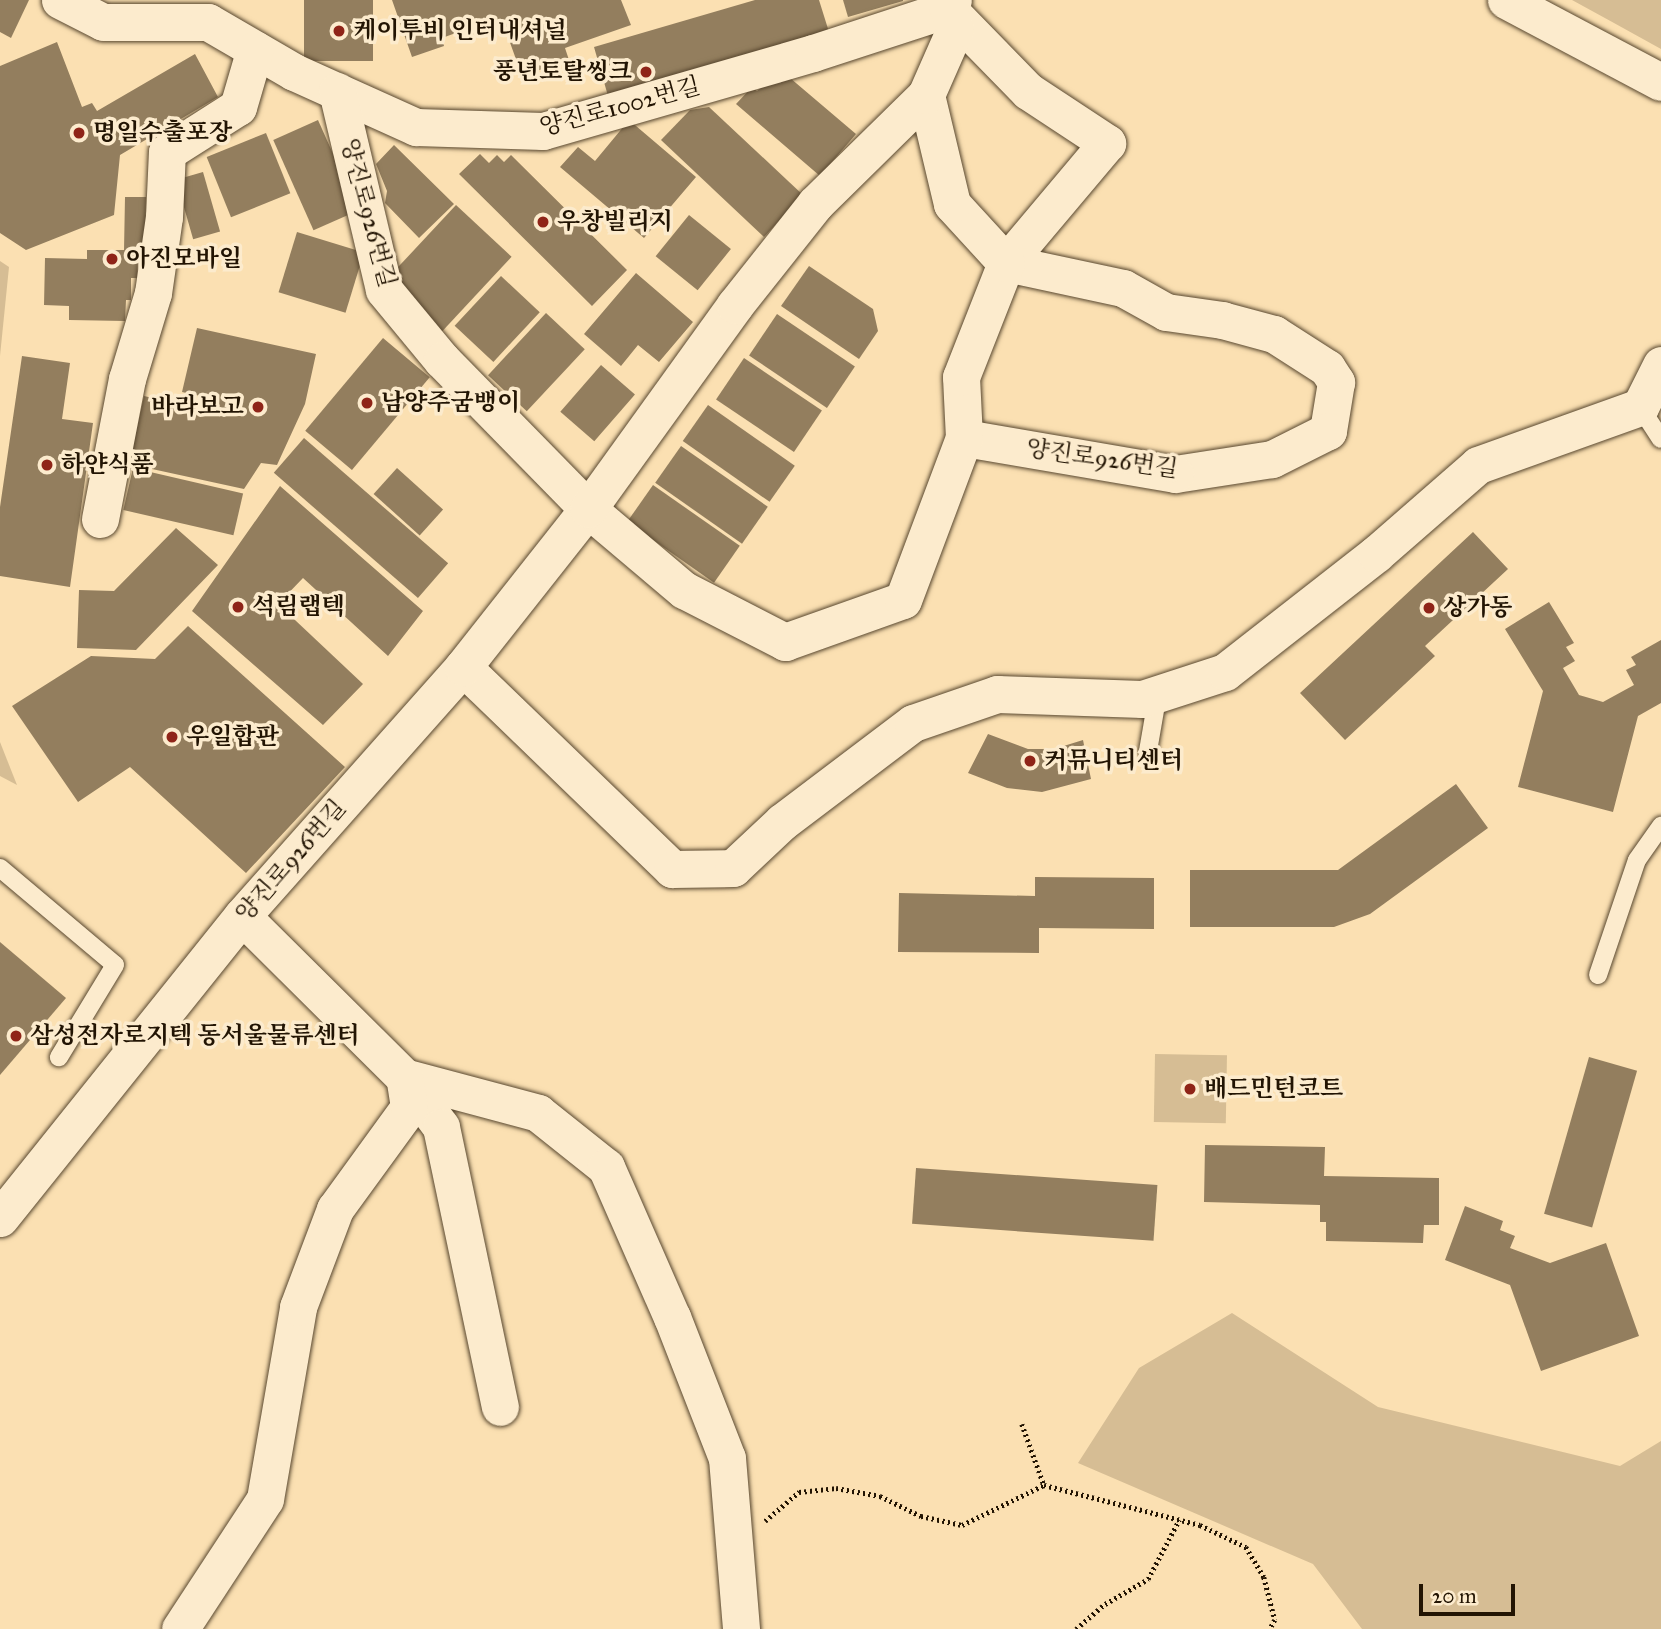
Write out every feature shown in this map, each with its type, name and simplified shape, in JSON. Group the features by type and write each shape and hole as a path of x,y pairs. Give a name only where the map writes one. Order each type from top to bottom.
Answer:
{"street":[{"name":"양진로1002번길","path":"60,0 103,22 208,22 337,91 416,127 543,131 813,53 949,3"},
{"path":"1506,0 1661,82"},
{"path":"926,95 952,204 1006,263 1107,143 1028,91 949,3"},
{"name":"양진로926번길","path":"0,1218 242,915 463,667 588,509 735,305 815,204 926,95 955,29 949,3"},
{"path":"100,519 127,379 153,293 164,217 167,152 237,107 255,49"},
{"name":"양진로926번길","path":"337,91 384,290 442,360 588,509 684,590 785,642 903,600 964,438 961,377 1006,263 1123,288 1166,312 1222,320 1274,334 1327,368 1336,382 1328,431 1272,459 1175,474 964,438"},
{"path":"463,667 673,869 733,868 782,822 913,723 997,694 1142,699 1225,672 1376,554 1478,465 1640,407 1661,365"},
{"path":"242,915 404,1077 441,1126 500,1407"},
{"path":"404,1077 538,1113 606,1167 673,1317 727,1458 741,1629"},
{"path":"180,1629 265,1499 298,1307 335,1209 409,1107 404,1077"}],"lane":[{"path":"1640,407 1661,439"},
{"path":"1148,751 1158,693"},
{"path":"1598,975 1637,860 1661,826"},
{"path":"0,868 115,965 59,1056"}],"path":[{"path":"1022,1424 1044,1485"},
{"path":"736,1570 759,1526 799,1492 836,1488 880,1496 921,1516 962,1525 1044,1485 1200,1525 1246,1547 1264,1577 1275,1620 1270,1629"},
{"path":"1076,1629 1105,1604 1148,1579 1179,1520"}],"shaded area":[{"path":"1572,0 1661,0 1661,49 1614,23"},
{"path":"0,261 9,267 0,356"},
{"path":"0,742 17,785 0,776"},
{"name":"배드민턴코트","path":"1155,1054 1227,1055 1226,1123 1154,1122"},
{"path":"1232,1313 1378,1407 1620,1466 1661,1441 1661,1629 1362,1629 1313,1564 1078,1463 1139,1368"}],"building":[{"path":"0,0 29,0 11,38 0,32"},
{"name":"케이투비 인터내셔널","path":"304,0 373,0 373,61 304,61"},
{"path":"392,0 621,0 631,25 565,48 569,60 522,76 503,23 466,37 464,30 442,38 444,46 412,57"},
{"name":"풍년토탈씽크","path":"755,0 819,0 829,32 608,96 594,47"},
{"path":"843,0 903,0 903,1 848,17"},
{"name":"명일수출포장","path":"57,42 82,107 92,103 97,111 195,54 218,97 120,155 114,215 26,250 0,233 0,66"},
{"path":"783,72 856,134 820,176 736,104 752,87 757,91 767,81 772,85"},
{"path":"709,107 803,195 764,237 661,140 690,110"},
{"path":"318,120 358,210 314,230 273,140"},
{"path":"629,120 696,177 644,238 560,167 578,147 595,161"},
{"path":"266,133 290,193 231,217 207,157"},
{"path":"394,145 454,204 419,238 385,203 387,191 376,164"},
{"name":"우창빌리지","path":"480,154 489,163 497,155 504,162 511,155 627,270 592,306 459,174"},
{"path":"203,172 220,232 193,239 176,180"},
{"name":"아진모바일","path":"125,197 146,197 145,257 138,257 137,278 131,278 131,300 126,300 125,321 69,320 69,306 44,305 45,258 87,259 87,250 124,250"},
{"path":"456,205 512,257 441,332 386,280"},
{"path":"689,215 731,249 698,290 656,256"},
{"path":"297,232 364,252 346,313 279,292"},
{"path":"809,266 873,309 878,331 859,359 781,306"},
{"path":"636,273 693,322 659,362 638,345 621,366 584,334"},
{"path":"501,276 540,312 493,362 455,326"},
{"path":"546,313 585,349 527,411 488,375"},
{"path":"777,314 855,367 827,408 749,355"},
{"name":"바라보고","path":"197,328 316,354 305,404 277,465 261,463 244,489 129,464 144,396 211,411 214,399 182,392"},
{"name":"남양주굼뱅이","path":"383,338 430,377 352,470 305,431"},
{"name":"하얀식품","path":"22,356 70,363 62,419 93,423 70,587 0,576 0,507"},
{"path":"744,358 822,411 794,452 716,399"},
{"path":"601,365 635,395 594,441 560,412"},
{"path":"708,405 795,466 770,502 683,441"},
{"path":"304,438 448,563 418,598 274,473"},
{"path":"681,446 768,507 742,544 655,483"},
{"path":"133,468 243,493 233,535 123,510"},
{"path":"397,468 443,509 420,535 374,494"},
{"path":"653,485 740,546 714,583 627,522"},
{"name":"석림랩텍","path":"280,486 423,611 388,656 303,578 278,604 363,684 323,725 192,611"},
{"path":"176,528 218,565 136,650 77,648 79,590 114,591"},
{"name":"상가동","path":"1473,532 1508,569 1425,646 1435,656 1345,740 1300,693"},
{"path":"1549,602 1574,643 1566,647 1575,661 1563,668 1579,695 1603,702 1634,685 1626,670 1636,665 1631,657 1661,640 1661,703 1638,716 1613,812 1518,787 1543,691 1505,629"},
{"name":"우일합판","path":"188,626 345,767 246,873 130,767 78,802 12,706 91,656 155,659"},
{"name":"커뮤니티센터","path":"988,734 1028,749 1054,749 1083,740 1091,779 1042,792 1007,788 968,773"},
{"path":"1456,784 1488,828 1370,914 1334,927 1190,927 1190,870 1338,870"},
{"path":"1035,877 1154,878 1154,929 1039,928 1039,953 898,952 899,893 1035,896"},
{"name":"삼성전자로지텍 동서울물류센터","path":"0,942 66,998 0,1075"},
{"path":"1589,1057 1637,1071 1592,1227 1544,1214"},
{"path":"1205,1145 1325,1147 1324,1176 1439,1178 1439,1225 1424,1225 1423,1243 1326,1241 1326,1222 1320,1222 1320,1205 1204,1202"},
{"path":"916,1168 1157,1185 1154,1241 912,1224"},
{"path":"1465,1206 1503,1221 1500,1230 1515,1236 1510,1248 1550,1263 1606,1243 1639,1336 1541,1371 1510,1285 1445,1260"}],"place":[{"name":"케이투비 인터내셔널","path":"339,31"},
{"name":"풍년토탈씽크","path":"646,72"},
{"name":"명일수출포장","path":"79,133"},
{"name":"우창빌리지","path":"543,222"},
{"name":"아진모바일","path":"112,259"},
{"name":"남양주굼뱅이","path":"367,403"},
{"name":"바라보고","path":"258,407"},
{"name":"하얀식품","path":"47,465"},
{"name":"석림랩텍","path":"238,607"},
{"name":"상가동","path":"1429,608"},
{"name":"우일합판","path":"172,737"},
{"name":"커뮤니티센터","path":"1030,761"},
{"name":"삼성전자로지텍 동서울물류센터","path":"16,1036"},
{"name":"배드민턴코트","path":"1190,1089"}]}
